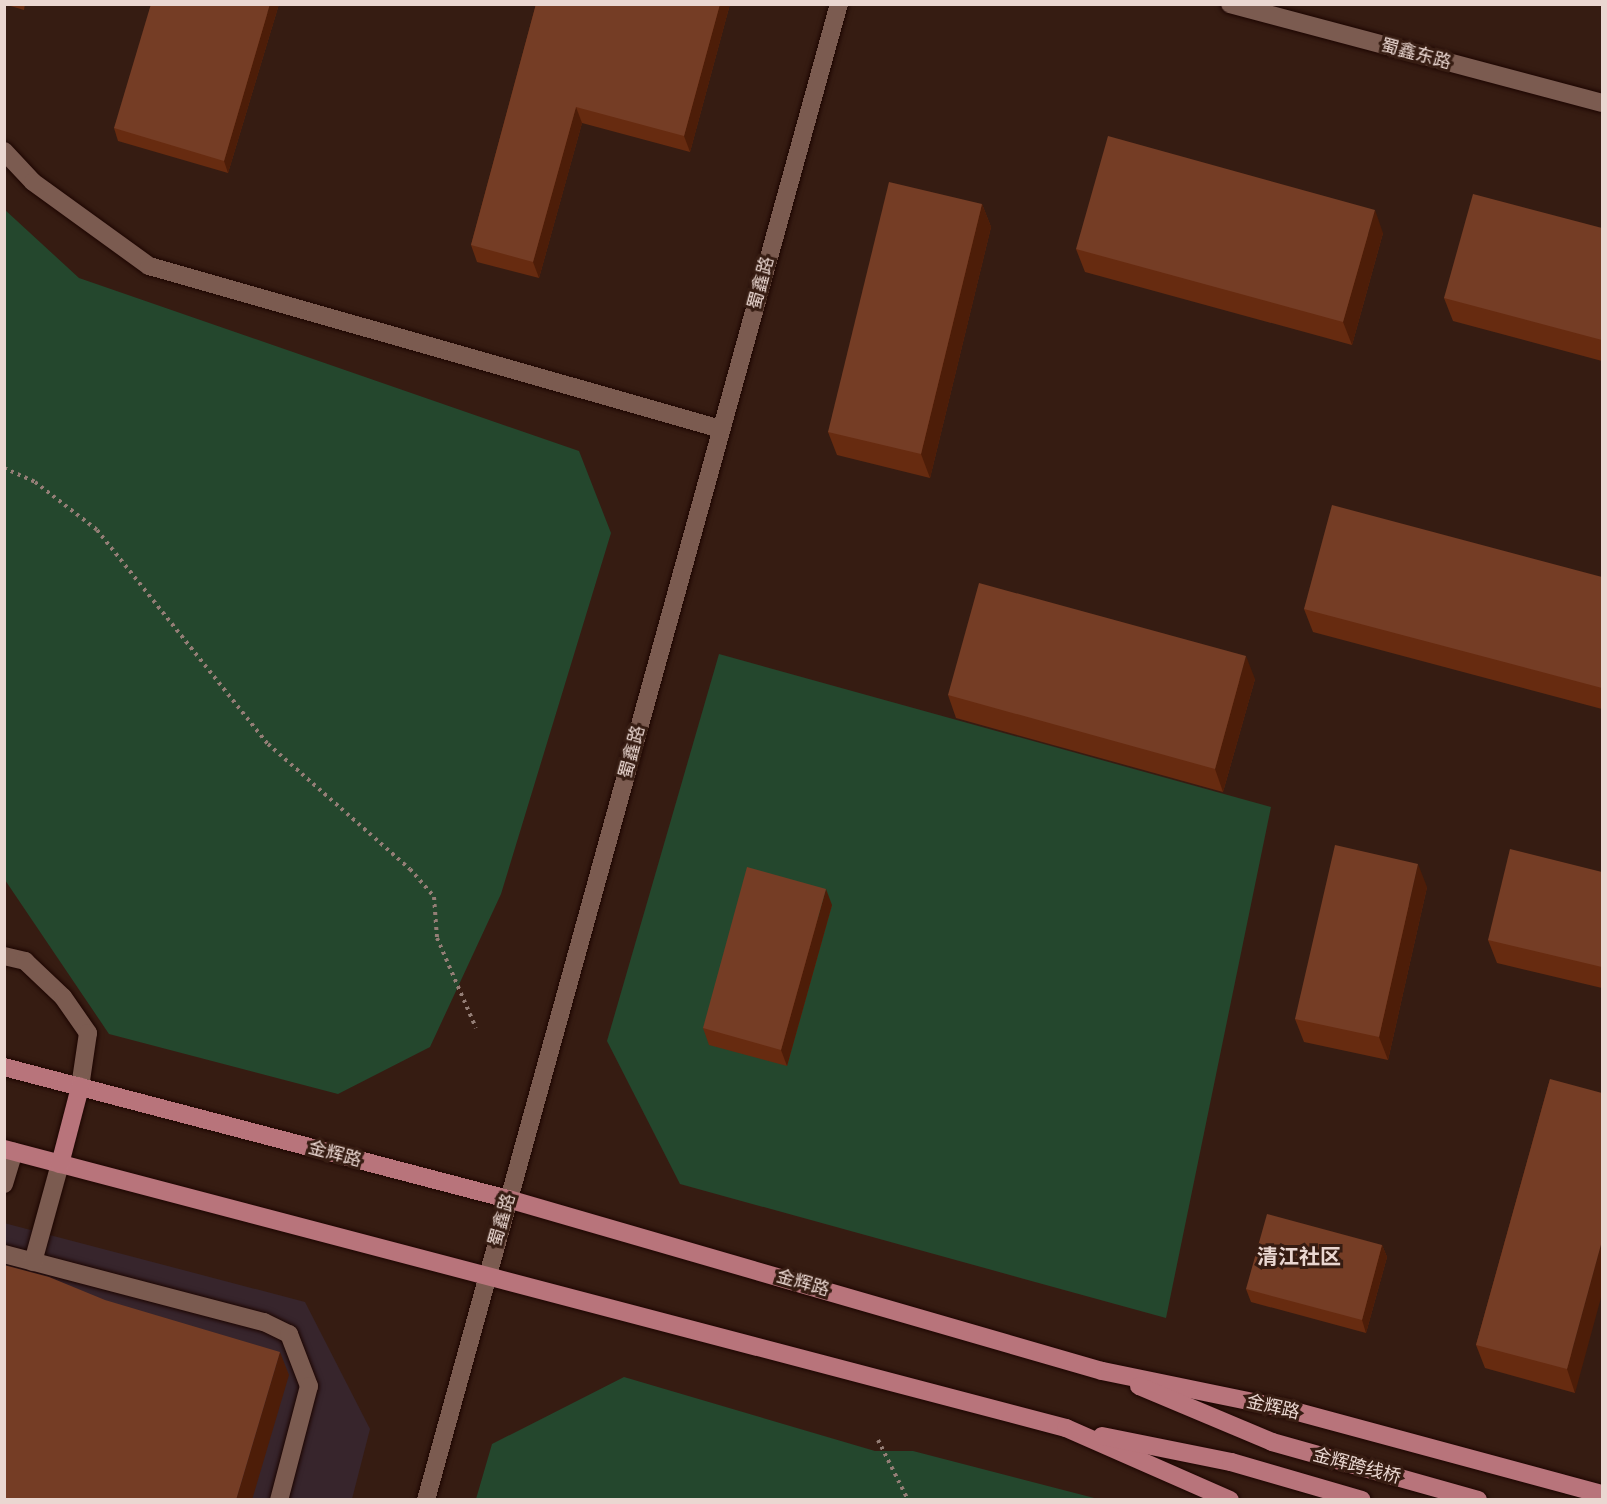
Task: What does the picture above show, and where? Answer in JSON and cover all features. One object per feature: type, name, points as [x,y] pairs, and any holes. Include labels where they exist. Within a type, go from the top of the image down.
[{"type":"main road","name":"金辉路","points":[[4,1067],[508,1199],[1102,1371],[1283,1408],[1602,1494]]},
{"type":"main road","points":[[60,1164],[80,1087]]},
{"type":"main road","points":[[9,1150],[486,1279],[1066,1428],[1230,1500]]},
{"type":"main road","name":"金辉跨线桥","points":[[1102,1371],[1272,1442],[1478,1500]]},
{"type":"main road","name":"金辉跨线桥","points":[[1066,1428],[1231,1462],[1362,1500]]},
{"type":"street","name":"蜀鑫路","points":[[426,1500],[839,4]]},
{"type":"street","name":"蜀鑫东路","points":[[1230,4],[1602,103]]},
{"type":"street","points":[[4,151],[33,182],[149,266],[721,429]]},
{"type":"street","points":[[4,956],[25,962],[63,997],[88,1033],[80,1087]]},
{"type":"street","points":[[4,1184],[9,1150]]},
{"type":"street","points":[[33,1262],[60,1164]]},
{"type":"street","points":[[4,1254],[264,1322],[289,1334],[309,1386],[279,1500]]},
{"type":"path","points":[[4,468],[35,482],[97,530],[268,744],[410,869],[434,897],[437,938],[476,1028]]},
{"type":"path","points":[[878,1440],[908,1500]]},
{"type":"shaded area","points":[[4,1223],[305,1302],[370,1429],[352,1499],[5,1499]]},
{"type":"green space","points":[[4,209],[79,278],[579,451],[611,533],[501,894],[430,1047],[338,1094],[109,1034],[5,880]]},
{"type":"green space","points":[[719,654],[1271,807],[1166,1318],[680,1184],[607,1041]]},
{"type":"green space","points":[[624,1377],[875,1451],[913,1451],[1098,1499],[476,1499],[492,1444]]},
{"type":"building","points":[[151,4],[270,4],[224,161],[114,128]]},
{"type":"building","points":[[536,4],[720,4],[684,136],[576,107],[533,262],[471,245]]},
{"type":"building","points":[[1108,136],[1375,210],[1343,322],[1076,249]]},
{"type":"building","points":[[889,182],[982,204],[921,454],[828,432]]},
{"type":"building","points":[[1473,194],[1602,228],[1602,340],[1444,298]]},
{"type":"building","points":[[1332,505],[1602,577],[1602,688],[1304,609]]},
{"type":"building","points":[[979,583],[1246,656],[1215,769],[948,695]]},
{"type":"building","points":[[1335,845],[1418,864],[1379,1037],[1295,1019]]},
{"type":"building","points":[[1510,849],[1602,872],[1602,967],[1488,940]]},
{"type":"building","points":[[747,867],[826,889],[781,1050],[703,1028]]},
{"type":"building","points":[[1550,1079],[1602,1093],[1602,1241],[1567,1369],[1476,1345]]},
{"type":"building","points":[[1267,1214],[1382,1245],[1362,1320],[1246,1289]]},
{"type":"building","points":[[4,1265],[49,1277],[105,1300],[280,1352],[236,1500],[4,1500]]},
{"type":"district","name":"清江社区","points":[[1299,1257]]}]
